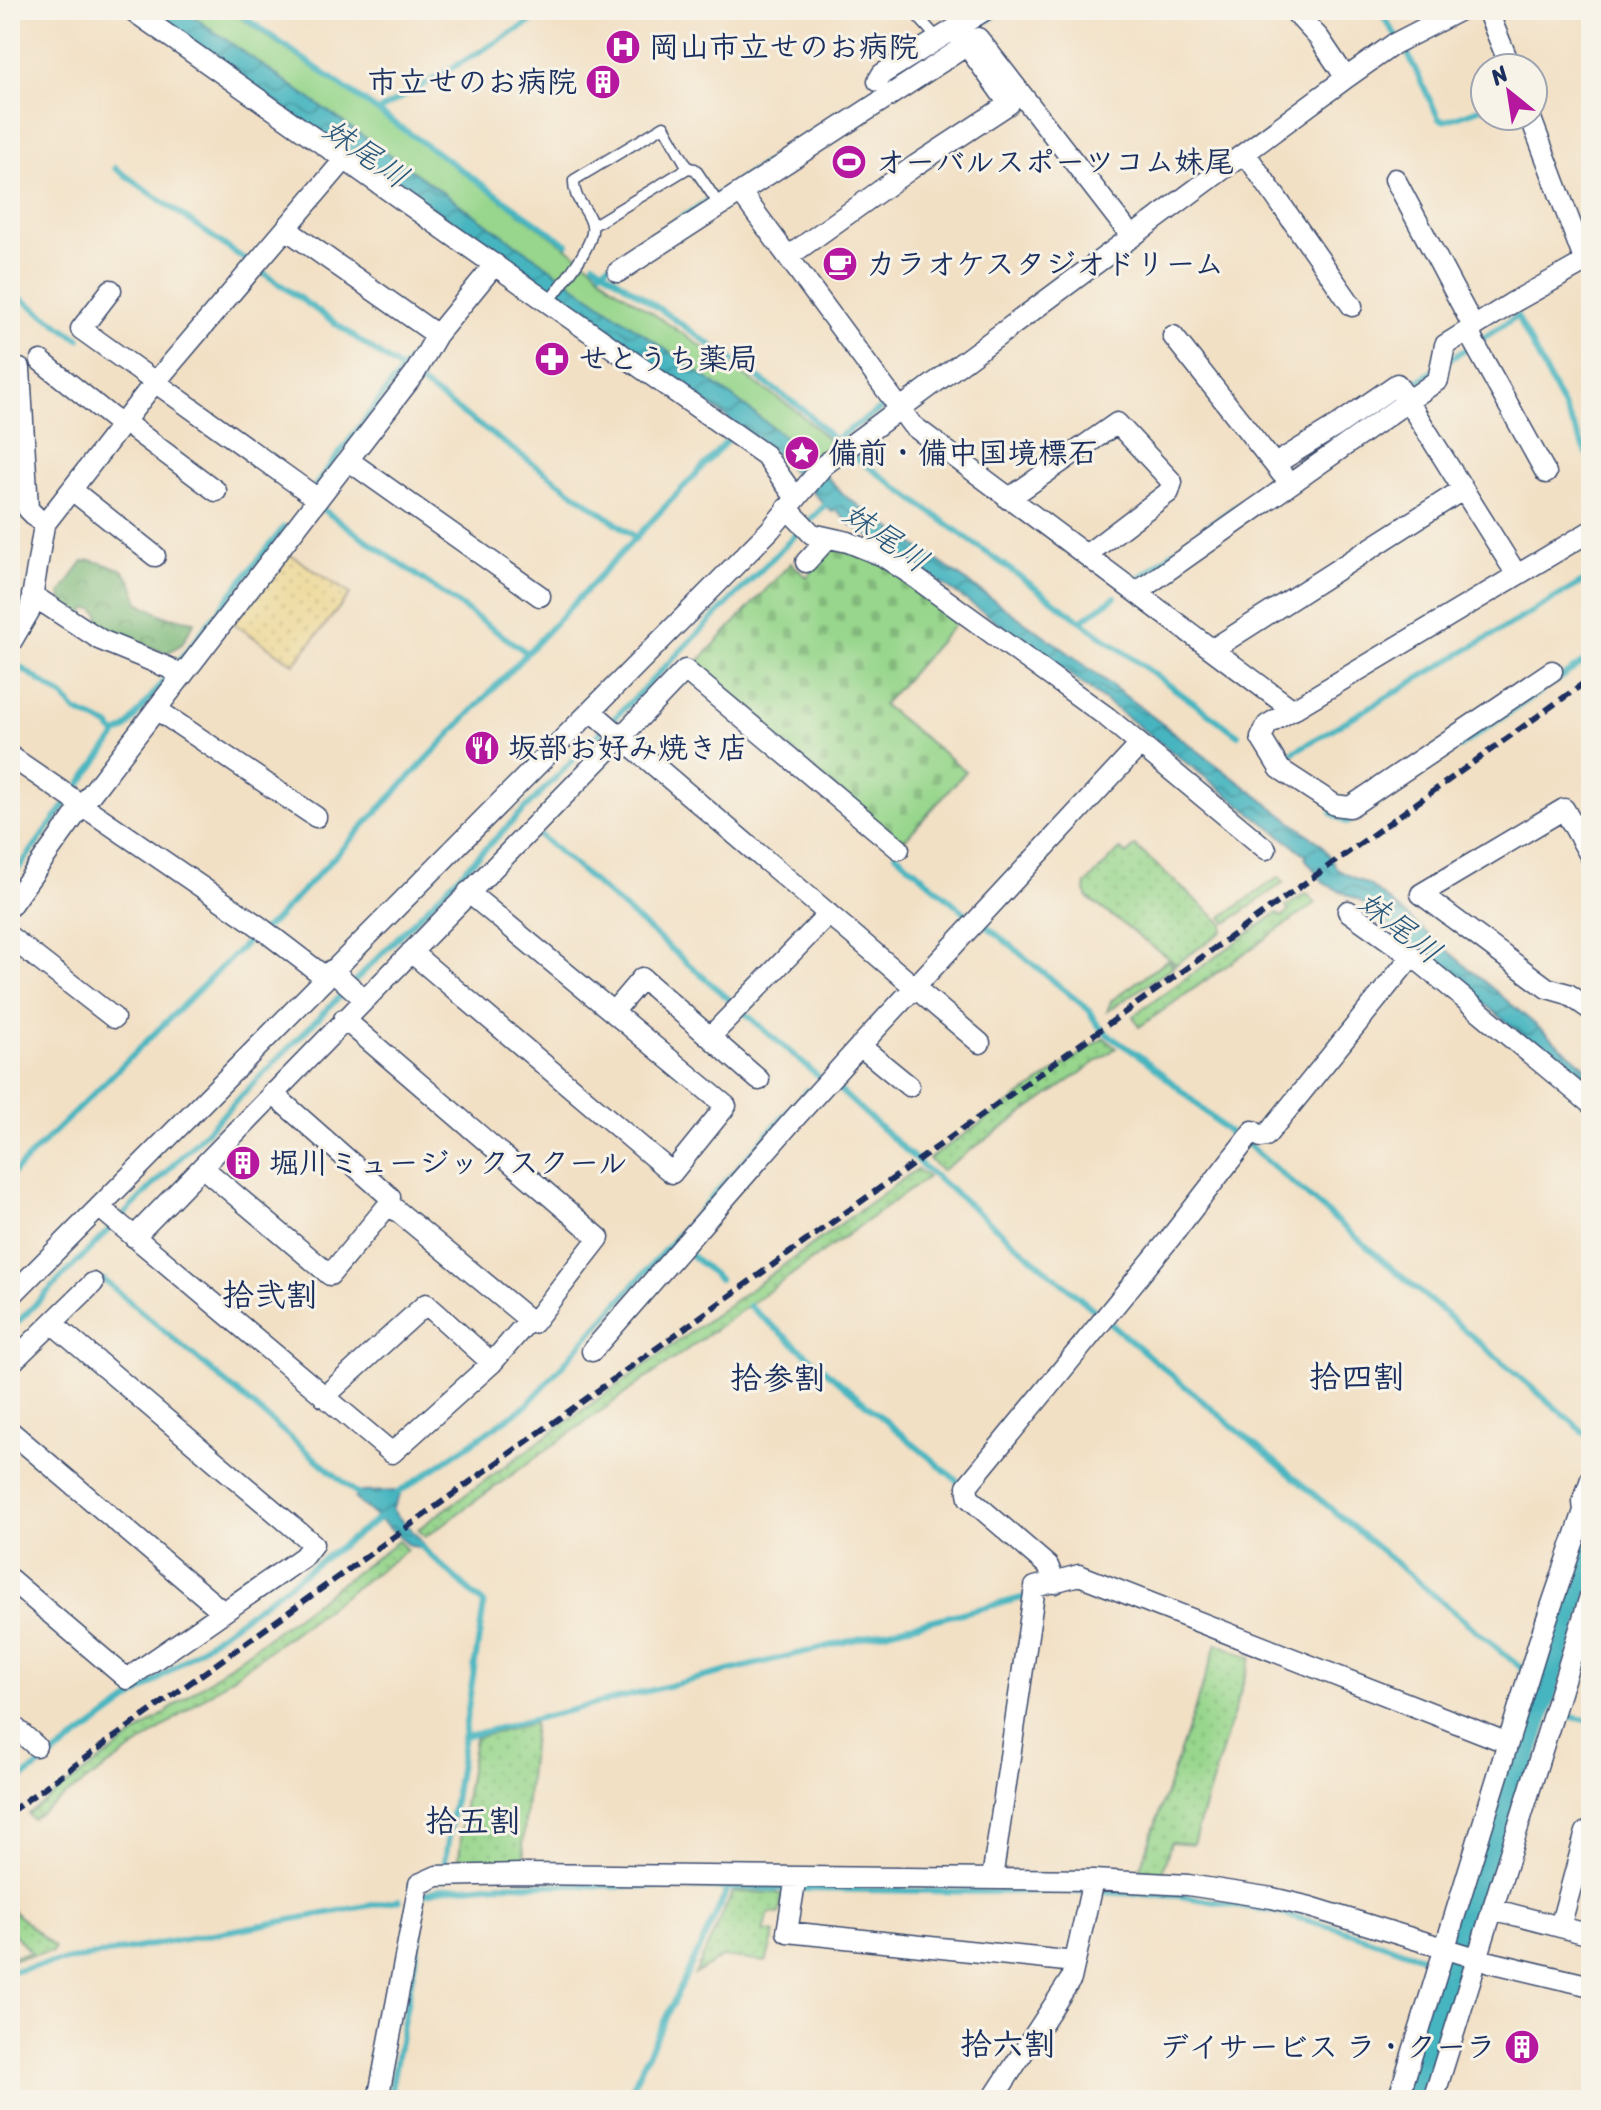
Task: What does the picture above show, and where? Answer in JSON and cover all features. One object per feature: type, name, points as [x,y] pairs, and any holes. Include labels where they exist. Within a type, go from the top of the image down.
[{"type":"street","points":[[132,10],[495,264],[552,298],[765,455],[820,536],[848,542],[883,556],[906,571],[1107,717],[1266,849]]},
{"type":"street","points":[[618,272],[716,199],[741,193],[900,75],[961,34],[985,10]]},
{"type":"street","points":[[1293,10],[1319,38],[1342,72]]},
{"type":"street","points":[[10,1297],[104,1211],[332,975],[594,714],[796,502],[819,471],[896,403],[1132,237],[1245,153],[1342,72],[1460,10]]},
{"type":"street","points":[[1487,10],[1504,52]]},
{"type":"street","points":[[878,81],[882,74],[900,75],[961,34]]},
{"type":"street","points":[[961,34],[1132,237]]},
{"type":"street","points":[[789,256],[916,165],[1009,104],[961,34]]},
{"type":"street","points":[[1403,395],[1438,380],[1445,345],[1472,337],[1512,303],[1588,269],[1536,132]]},
{"type":"street","points":[[1245,153],[1352,306]]},
{"type":"street","points":[[10,644],[30,610],[44,525],[155,382],[345,159]]},
{"type":"street","points":[[1395,179],[1472,337],[1546,473]]},
{"type":"street","points":[[741,193],[912,425],[1293,710]]},
{"type":"street","points":[[286,229],[437,335]]},
{"type":"street","points":[[10,906],[75,802],[156,709],[175,672],[313,495],[348,460],[412,377],[437,335],[495,264]]},
{"type":"street","points":[[111,290],[81,329],[313,495]]},
{"type":"street","points":[[1173,336],[1282,473]]},
{"type":"street","points":[[41,361],[216,491]]},
{"type":"street","points":[[20,369],[28,509],[44,525]]},
{"type":"street","points":[[1137,592],[1335,427],[1397,384],[1517,575]]},
{"type":"street","points":[[1008,499],[1117,423],[1172,482],[1169,492],[1086,555]]},
{"type":"street","points":[[348,460],[540,596]]},
{"type":"street","points":[[72,490],[155,556]]},
{"type":"street","points":[[1213,649],[1462,490]]},
{"type":"street","points":[[1552,671],[1350,807],[1335,805],[1280,769],[1261,738],[1267,725],[1589,532]]},
{"type":"street","points":[[806,562],[820,536]]},
{"type":"street","points":[[32,595],[101,640],[175,672]]},
{"type":"street","points":[[130,1233],[202,1167],[344,1019],[360,996],[411,952],[617,734],[685,670],[899,849]]},
{"type":"street","points":[[156,709],[316,817]]},
{"type":"street","points":[[594,714],[980,1043]]},
{"type":"street","points":[[592,1351],[860,1046],[1139,746]]},
{"type":"street","points":[[10,756],[360,996]]},
{"type":"street","points":[[1591,857],[1564,809],[1421,894],[1547,988],[1568,994],[1591,1010]]},
{"type":"street","points":[[411,952],[672,1173],[726,1106],[468,892]]},
{"type":"street","points":[[1348,911],[1461,995],[1591,1104]]},
{"type":"street","points":[[710,1037],[829,914]]},
{"type":"street","points":[[10,937],[114,1018]]},
{"type":"street","points":[[1067,1580],[969,1498],[967,1486],[1248,1138],[1266,1136],[1411,957]]},
{"type":"street","points":[[613,1012],[642,978],[759,1080]]},
{"type":"street","points":[[344,1019],[599,1238],[533,1323],[389,1204]]},
{"type":"street","points":[[860,1046],[909,1086]]},
{"type":"street","points":[[202,1167],[330,1275],[389,1204],[390,1197],[272,1093]]},
{"type":"street","points":[[104,1211],[392,1453],[492,1363],[529,1320]]},
{"type":"street","points":[[10,1364],[93,1283]]},
{"type":"street","points":[[324,1397],[426,1304],[492,1363]]},
{"type":"street","points":[[10,1579],[127,1679],[303,1557],[313,1544],[52,1323]]},
{"type":"street","points":[[10,1431],[222,1611]]},
{"type":"street","points":[[1398,2100],[1530,1670],[1587,1513],[1583,1502],[1591,1479]]},
{"type":"street","points":[[992,1879],[1035,1587],[1079,1575],[1506,1748]]},
{"type":"street","points":[[1433,2100],[1473,1955],[1492,1909],[1591,1593]]},
{"type":"street","points":[[1571,1663],[1591,1668]]},
{"type":"street","points":[[10,1723],[36,1746]]},
{"type":"street","points":[[1560,1927],[1586,1832],[1591,1833]]},
{"type":"street","points":[[378,2100],[419,1884],[442,1876],[522,1874],[795,1884],[992,1879],[1092,1888],[1188,1885],[1272,1898],[1444,1954],[1473,1955],[1591,1986]]},
{"type":"street","points":[[795,1884],[787,1932],[1075,1962]]},
{"type":"street","points":[[992,2100],[1071,1979],[1092,1888]]},
{"type":"street","points":[[1492,1909],[1591,1935]]},
{"type":"lane","points":[[912,10],[961,34]]},
{"type":"lane","points":[[552,298],[591,240],[592,226],[573,192],[574,180],[664,126],[688,168]]},
{"type":"lane","points":[[592,226],[688,168],[695,169],[716,199]]},
{"type":"green space","points":[[148,10],[229,10],[433,151],[591,265],[611,285],[798,412],[834,445],[823,451],[798,476],[775,450]]},
{"type":"green space","points":[[834,547],[885,563],[962,616],[883,705],[966,771],[901,844],[694,666],[791,563],[807,577]]},
{"type":"green space","points":[[91,560],[121,569],[131,581],[139,603],[164,616],[195,621],[182,644],[167,653],[98,629],[99,614],[94,609],[87,609],[80,618],[67,611],[60,594],[82,562]]},
{"type":"green space","points":[[1135,846],[1223,924],[1223,931],[1176,964],[1088,898],[1085,891],[1086,884],[1120,849],[1127,855]]},
{"type":"green space","points":[[1279,877],[1284,882],[1227,923],[1222,917]]},
{"type":"green space","points":[[1306,893],[1316,903],[1139,1027],[1133,1016],[1277,913],[1282,917],[1289,911],[1286,907]]},
{"type":"green space","points":[[1167,960],[1174,966],[1107,1012],[1111,1001]]},
{"type":"green space","points":[[1104,1038],[1116,1048],[941,1171],[929,1159]]},
{"type":"green space","points":[[917,1169],[928,1177],[425,1537],[418,1529]]},
{"type":"green space","points":[[398,1541],[407,1550],[150,1737],[32,1819],[28,1814]]},
{"type":"green space","points":[[1217,1643],[1251,1658],[1193,1844],[1171,1842],[1161,1877],[1138,1875]]},
{"type":"green space","points":[[534,1723],[523,1844],[525,1867],[458,1869],[475,1738]]},
{"type":"green space","points":[[733,1892],[783,1895],[779,1914],[769,1913],[763,1931],[775,1933],[766,1962],[722,1957],[695,1974]]},
{"type":"green space","points":[[10,1908],[54,1947],[52,1952],[10,1959],[10,1956],[31,1953],[10,1929],[13,1915]]},
{"type":"sand","points":[[285,551],[350,594],[294,664],[230,621]]},
{"type":"water","name":"妹尾川","points":[[144,10],[184,10],[726,392],[797,446],[845,496],[1058,645],[1321,844],[1338,870],[1371,886],[1588,1069],[1591,1068],[1591,1092],[1359,900],[1325,884],[1305,858],[1307,856],[1139,727],[968,601],[850,524],[836,510],[832,512],[772,450],[366,160],[362,162]]},
{"type":"water","points":[[395,1491],[400,1496],[392,1509],[420,1540],[423,1545],[419,1548],[408,1544],[354,1498],[361,1492]]},
{"type":"waterway","points":[[234,10],[567,244]]},
{"type":"waterway","points":[[380,110],[551,10]]},
{"type":"waterway","points":[[985,22],[1004,10]]},
{"type":"waterway","points":[[1379,10],[1407,52],[1439,119],[1445,121],[1469,113]]},
{"type":"waterway","points":[[601,270],[946,46]]},
{"type":"waterway","points":[[115,168],[403,371]]},
{"type":"waterway","points":[[594,263],[804,410],[835,441]]},
{"type":"waterway","points":[[10,291],[79,339]]},
{"type":"waterway","points":[[1446,362],[1517,316],[1591,461]]},
{"type":"waterway","points":[[315,486],[411,358]]},
{"type":"waterway","points":[[1406,389],[1433,371]]},
{"type":"waterway","points":[[416,380],[637,538]]},
{"type":"waterway","points":[[834,440],[891,402]]},
{"type":"waterway","points":[[1139,578],[1205,528],[1345,432]]},
{"type":"waterway","points":[[10,1176],[252,937],[273,922],[727,441]]},
{"type":"waterway","points":[[851,454],[1238,735]]},
{"type":"waterway","points":[[10,1330],[831,499]]},
{"type":"waterway","points":[[322,509],[526,652]]},
{"type":"waterway","points":[[10,880],[118,733],[125,730],[284,527]]},
{"type":"waterway","points":[[1285,757],[1591,577]]},
{"type":"waterway","points":[[1082,620],[1115,597]]},
{"type":"waterway","points":[[1332,813],[1347,823],[1591,657]]},
{"type":"waterway","points":[[10,660],[65,698],[75,711],[109,726],[116,736]]},
{"type":"waterway","points":[[537,833],[819,1077]]},
{"type":"waterway","points":[[896,854],[970,917]]},
{"type":"waterway","points":[[983,923],[1090,1011],[1106,1033],[1157,1070],[1241,1143]]},
{"type":"waterway","points":[[1259,1129],[1300,1079]]},
{"type":"waterway","points":[[835,1086],[925,1168],[1521,1668],[1545,1675]]},
{"type":"waterway","points":[[392,1497],[527,1405],[807,1090]]},
{"type":"waterway","points":[[1248,1145],[1591,1438]]},
{"type":"waterway","points":[[691,1255],[719,1279]]},
{"type":"waterway","points":[[104,1280],[361,1497]]},
{"type":"waterway","points":[[749,1306],[961,1484]]},
{"type":"waterway","points":[[10,1787],[385,1514]]},
{"type":"waterway","points":[[1412,2100],[1591,1526]]},
{"type":"waterway","points":[[416,1542],[484,1604],[443,1874]]},
{"type":"waterway","points":[[463,1737],[1030,1596]]},
{"type":"waterway","points":[[1534,1708],[1541,1710]]},
{"type":"waterway","points":[[1562,1715],[1591,1721]]},
{"type":"waterway","points":[[424,1894],[441,1889],[500,1884],[1079,1891],[1180,1896],[1276,1912],[1340,1929],[1421,1957],[1462,1963]]},
{"type":"waterway","points":[[626,2100],[729,1887]]},
{"type":"waterway","points":[[10,1971],[399,1900]]},
{"type":"waterway","points":[[389,2100],[420,1934]]},
{"type":"railway","points":[[10,1812],[1591,678]]},
{"type":"place","name":"岡山市立せのお病院","points":[[623,47]]},
{"type":"place","name":"市立せのお病院","points":[[603,82]]},
{"type":"place","name":"オーバルスポーツコム妹尾","points":[[849,162]]},
{"type":"place","name":"カラオケスタジオドリーム","points":[[840,264]]},
{"type":"place","name":"せとうち薬局","points":[[552,359]]},
{"type":"place","name":"備前・備中国境標石","points":[[802,453]]},
{"type":"place","name":"坂部お好み焼き店","points":[[482,748]]},
{"type":"place","name":"堀川ミュージックスクール","points":[[243,1163]]},
{"type":"place","name":"デイサービス ラ・クーラ","points":[[1522,2047]]},
{"type":"district","name":"拾弐割","points":[[270,1295]]},
{"type":"district","name":"拾四割","points":[[1357,1377]]},
{"type":"district","name":"拾参割","points":[[778,1378]]},
{"type":"district","name":"拾五割","points":[[473,1821]]},
{"type":"district","name":"拾六割","points":[[1008,2044]]}]
